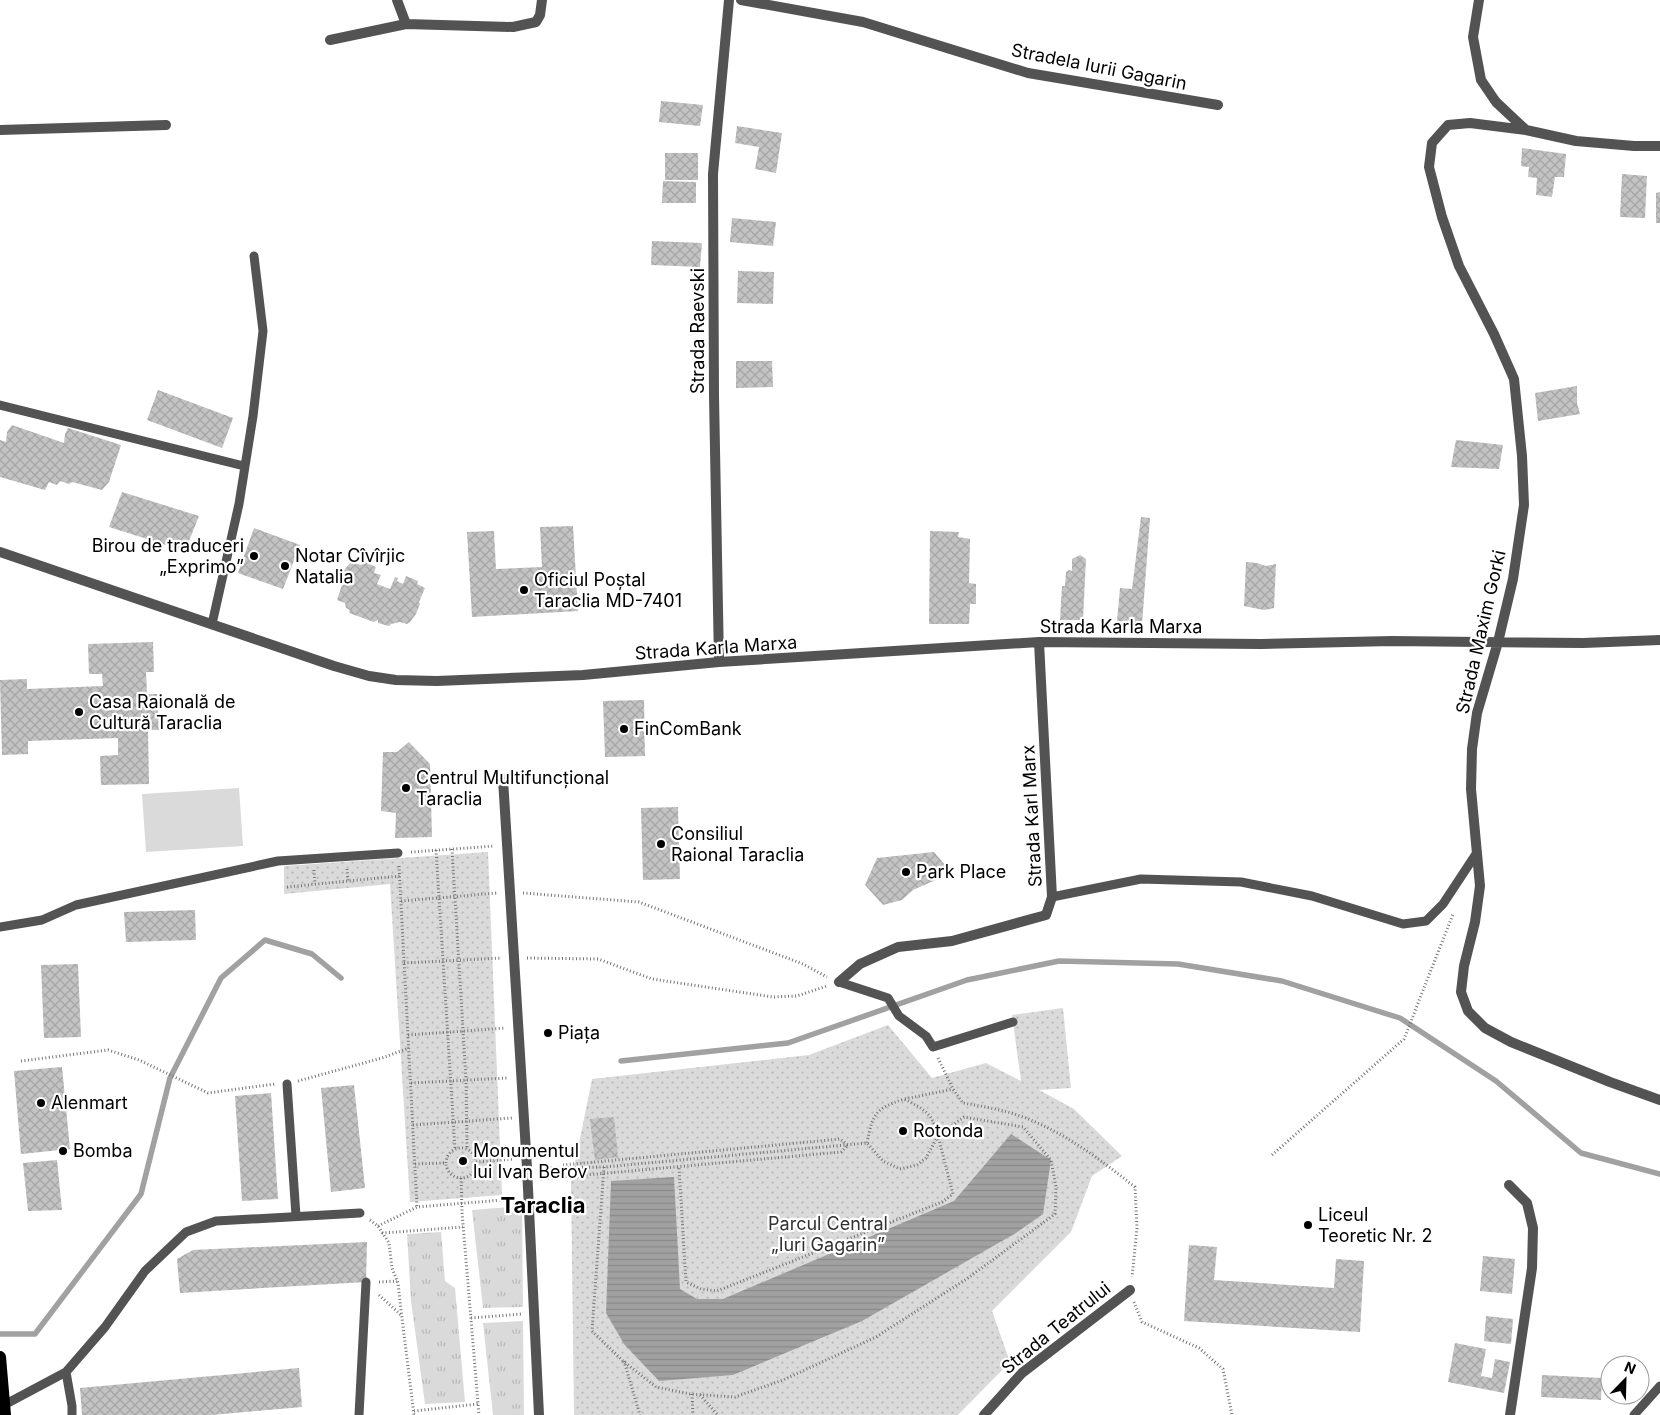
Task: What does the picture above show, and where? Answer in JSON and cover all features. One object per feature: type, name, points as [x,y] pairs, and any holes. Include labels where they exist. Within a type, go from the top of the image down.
[{"type":"main road","points":[[0,1357],[4,1410]]},
{"type":"street","points":[[397,0],[406,24]]},
{"type":"street","points":[[330,40],[406,24],[513,27],[525,25],[536,22],[540,15],[542,0]]},
{"type":"street","name":"Strada Raevski","points":[[719,662],[714,396],[713,174],[729,0]]},
{"type":"street","name":"Stradela Iurii Gagarin","points":[[741,0],[863,22],[1028,73],[1218,105]]},
{"type":"street","points":[[1479,0],[1473,37],[1481,80],[1496,102],[1526,130],[1576,141],[1634,146],[1660,146]]},
{"type":"street","name":"Strada Maxim Gorki","points":[[1526,130],[1470,123],[1448,125],[1432,143],[1429,167],[1442,217],[1459,266],[1494,334],[1514,379],[1522,456],[1524,505],[1513,579],[1498,642],[1476,713],[1472,750],[1471,789],[1480,886],[1475,922],[1464,966],[1461,992],[1468,1011],[1485,1028],[1512,1042],[1660,1100]]},
{"type":"street","points":[[0,130],[166,125]]},
{"type":"street","name":"Strada Karla Marxa","points":[[0,552],[334,666],[369,676],[396,680],[437,681],[583,675],[719,662],[1039,642],[1261,644],[1392,641],[1584,643],[1660,640]]},
{"type":"street","name":"Strada Karl Marx","points":[[839,982],[860,964],[898,947],[952,941],[1046,915],[1052,897],[1039,642]]},
{"type":"street","points":[[503,779],[530,1198],[539,1415]]},
{"type":"street","points":[[1509,1185],[1526,1202],[1533,1228],[1532,1268],[1510,1415]]},
{"type":"street","name":"Strada Teatrului","points":[[984,1415],[1022,1373],[1130,1290]]},
{"type":"lane","points":[[212,624],[239,504],[253,416],[263,331],[254,256]]},
{"type":"lane","points":[[0,405],[244,466]]},
{"type":"lane","points":[[0,927],[42,920],[76,905],[278,861],[398,852]]},
{"type":"lane","points":[[1052,897],[1142,879],[1241,882],[1312,896],[1403,924],[1426,921],[1442,904],[1476,854]]},
{"type":"lane","points":[[839,982],[888,998],[899,1016],[926,1036],[933,1046],[1013,1022]]},
{"type":"lane","points":[[287,1084],[296,1216]]},
{"type":"lane","points":[[4,1410],[66,1372],[105,1327],[145,1271],[186,1232],[216,1221],[360,1213]]},
{"type":"lane","points":[[359,1415],[366,1282]]},
{"type":"lane","points":[[66,1372],[72,1415]]},
{"type":"lane","points":[[1634,1415],[1660,1386]]},
{"type":"path","points":[[417,1207],[398,852],[508,845]]},
{"type":"path","points":[[452,849],[466,1080],[466,1148]]},
{"type":"path","points":[[436,850],[446,1032],[455,1148]]},
{"type":"path","points":[[287,887],[400,876]]},
{"type":"path","points":[[401,901],[510,892],[639,902],[803,964],[839,982]]},
{"type":"path","points":[[1272,1155],[1404,1039],[1454,910]]},
{"type":"path","points":[[404,964],[514,958],[598,960],[652,979],[772,997],[796,996],[839,982]]},
{"type":"path","points":[[408,1035],[518,1027]]},
{"type":"path","points":[[933,1046],[953,1089],[962,1103],[992,1108],[1032,1120],[1092,1153],[1135,1188],[1137,1228],[1130,1290],[1142,1322],[1199,1348],[1223,1369],[1232,1415]]},
{"type":"path","points":[[21,1062],[108,1050],[139,1060],[208,1093],[262,1085],[287,1084],[382,1058],[409,1048]]},
{"type":"path","points":[[411,1083],[521,1077]]},
{"type":"path","points":[[867,1143],[872,1120],[885,1106],[904,1099],[953,1089]]},
{"type":"path","points":[[679,1167],[686,1282],[701,1289],[717,1291],[942,1202],[953,1194],[934,1121],[923,1108],[904,1099]]},
{"type":"path","points":[[413,1125],[524,1117]]},
{"type":"path","points":[[604,1167],[592,1332],[623,1361],[656,1387],[692,1394],[735,1397],[783,1380],[876,1337],[968,1278],[1055,1214],[1056,1187],[1051,1160],[1023,1126],[964,1117],[938,1136],[926,1158],[917,1165],[900,1169],[883,1161],[867,1143]]},
{"type":"path","points":[[563,1165],[840,1139],[848,1145]]},
{"type":"path","points":[[476,1162],[604,1167],[867,1143]]},
{"type":"path","points":[[528,1180],[603,1175],[841,1152],[848,1145]]},
{"type":"path","points":[[455,1148],[466,1148],[475,1156],[476,1162],[472,1172],[468,1176],[461,1178],[450,1174],[445,1163],[446,1157],[455,1148]]},
{"type":"path","points":[[415,1164],[445,1163]]},
{"type":"path","points":[[461,1178],[461,1203],[479,1415]]},
{"type":"path","points":[[378,1226],[417,1207],[530,1198]]},
{"type":"path","points":[[360,1213],[378,1226],[390,1243],[392,1268],[398,1283],[414,1413],[478,1404]]},
{"type":"path","points":[[382,1233],[463,1227]]},
{"type":"path","points":[[366,1282],[402,1316]]},
{"type":"path","points":[[471,1318],[535,1313]]},
{"type":"path","points":[[623,1361],[640,1415]]},
{"type":"path","points":[[692,1394],[693,1415]]},
{"type":"path","points":[[699,1394],[718,1415]]},
{"type":"green space","points":[[239,788],[243,846],[146,852],[142,794]]},
{"type":"green space","points":[[488,852],[502,1195],[410,1202],[390,884],[284,894],[284,866]]},
{"type":"green space","name":"Parcul Central „Iuri Gagarin”","points":[[1063,1008],[1071,1088],[1039,1090],[1074,1109],[1122,1156],[1092,1176],[1071,1232],[992,1311],[1010,1362],[958,1415],[574,1415],[571,1183],[592,1079],[809,1055],[888,1025],[932,1078],[986,1063],[1021,1081],[1012,1015]]},
{"type":"green space","points":[[522,1206],[523,1307],[483,1308],[472,1210]]},
{"type":"green space","points":[[441,1232],[445,1281],[455,1288],[465,1402],[425,1404],[411,1301],[407,1234]]},
{"type":"green space","points":[[523,1321],[524,1415],[493,1415],[483,1323]]},
{"type":"shaded area","points":[[1011,1134],[1051,1160],[1043,1214],[1016,1233],[862,1321],[733,1375],[659,1381],[624,1344],[606,1313],[611,1181],[674,1177],[680,1289],[697,1299],[723,1299],[954,1201]]},
{"type":"building","points":[[661,101],[703,105],[700,126],[659,122]]},
{"type":"building","points":[[737,126],[782,133],[776,173],[755,169],[759,147],[735,143]]},
{"type":"building","points":[[1522,148],[1566,154],[1564,177],[1555,177],[1552,197],[1536,195],[1537,178],[1528,177],[1529,167],[1521,166]]},
{"type":"building","points":[[665,153],[698,153],[698,180],[665,180]]},
{"type":"building","points":[[1622,174],[1647,176],[1645,218],[1620,217]]},
{"type":"building","points":[[663,181],[696,182],[696,203],[662,203]]},
{"type":"building","points":[[1660,192],[1660,223],[1656,223],[1656,193]]},
{"type":"building","points":[[732,218],[776,222],[773,246],[730,242]]},
{"type":"building","points":[[652,241],[702,243],[700,267],[651,265]]},
{"type":"building","points":[[738,271],[774,272],[773,304],[737,303]]},
{"type":"building","points":[[736,361],[772,361],[773,387],[736,388]]},
{"type":"building","points":[[1577,386],[1577,403],[1580,414],[1538,421],[1535,393]]},
{"type":"building","points":[[158,390],[233,418],[222,448],[147,420]]},
{"type":"building","points":[[12,425],[64,443],[68,428],[121,445],[109,482],[102,490],[72,482],[69,484],[60,481],[57,485],[49,482],[45,490],[0,477],[0,440],[6,442],[7,432]]},
{"type":"building","points":[[1456,440],[1503,445],[1499,469],[1451,467]]},
{"type":"building","points":[[122,492],[199,516],[185,551],[109,527]]},
{"type":"building","points":[[1141,517],[1150,518],[1142,624],[1117,621],[1120,588],[1132,589]]},
{"type":"building","name":"Oficiul Poștal Taraclia MD-7401","points":[[573,526],[578,611],[472,617],[467,532],[494,531],[496,569],[542,567],[540,527]]},
{"type":"building","points":[[254,528],[300,545],[283,589],[238,573]]},
{"type":"building","points":[[930,531],[959,532],[958,537],[970,539],[969,583],[976,584],[976,604],[970,604],[969,624],[929,624]]},
{"type":"building","points":[[1080,555],[1086,559],[1083,620],[1060,620],[1062,586],[1065,586],[1066,572],[1072,571],[1072,559]]},
{"type":"building","points":[[352,561],[361,565],[363,561],[376,567],[374,573],[381,575],[377,584],[390,589],[395,577],[398,578],[397,581],[403,584],[406,576],[418,581],[417,584],[425,588],[416,614],[410,622],[407,624],[400,622],[389,626],[378,623],[378,620],[374,622],[349,613],[350,610],[346,608],[345,603],[337,600],[343,582],[339,581],[344,570]]},
{"type":"building","points":[[1246,562],[1266,566],[1276,564],[1274,608],[1264,610],[1244,606]]},
{"type":"building","name":"Casa Raională de Cultură Taraclia","points":[[153,642],[154,672],[146,672],[147,694],[157,694],[159,730],[148,730],[149,784],[101,785],[100,756],[118,755],[118,738],[28,741],[28,754],[2,755],[0,680],[27,679],[27,689],[103,686],[102,674],[89,674],[88,644]]},
{"type":"building","name":"FinComBank","points":[[644,700],[645,756],[605,757],[603,701]]},
{"type":"building","name":"Centrul Multifuncțional Taraclia","points":[[409,742],[430,764],[432,837],[395,838],[396,813],[381,811],[383,752],[397,752]]},
{"type":"building","name":"Consiliul Raional Taraclia","points":[[678,807],[680,879],[643,880],[641,808]]},
{"type":"building","name":"Park Place","points":[[934,852],[945,865],[938,879],[913,890],[902,900],[883,905],[865,885],[877,858]]},
{"type":"building","points":[[195,910],[196,940],[126,942],[124,912]]},
{"type":"building","points":[[78,964],[81,1037],[44,1038],[41,965]]},
{"type":"building","name":"Alenmart","points":[[62,1067],[70,1149],[21,1154],[14,1071]]},
{"type":"building","points":[[354,1085],[365,1188],[331,1192],[321,1088]]},
{"type":"building","points":[[271,1093],[278,1199],[242,1201],[235,1096]]},
{"type":"building","points":[[614,1117],[618,1157],[595,1160],[590,1119]]},
{"type":"building","points":[[57,1160],[62,1210],[28,1211],[23,1163]]},
{"type":"building","points":[[367,1242],[366,1282],[180,1293],[177,1259],[193,1250]]},
{"type":"building","points":[[1189,1245],[1217,1247],[1214,1280],[1334,1288],[1336,1259],[1364,1261],[1360,1332],[1184,1321]]},
{"type":"building","points":[[1483,1256],[1515,1259],[1512,1294],[1480,1291]]},
{"type":"building","points":[[1486,1316],[1513,1319],[1511,1344],[1484,1341]]},
{"type":"building","points":[[1455,1343],[1486,1349],[1481,1376],[1492,1378],[1495,1359],[1510,1362],[1504,1393],[1448,1382]]},
{"type":"building","points":[[299,1368],[302,1407],[212,1415],[82,1415],[80,1388]]},
{"type":"building","points":[[1542,1375],[1600,1378],[1600,1400],[1541,1397]]},
{"type":"waterway","points":[[0,1334],[35,1334],[141,1194],[170,1078],[221,978],[265,940],[312,954],[341,978]]},
{"type":"waterway","points":[[621,1061],[788,1043],[967,980],[1059,961],[1178,964],[1282,981],[1400,1018],[1496,1081],[1581,1153],[1660,1174]]},
{"type":"place","name":"Birou de traduceri „Exprimo”","points":[[254,556]]},
{"type":"place","name":"Notar Cîvîrjic Natalia","points":[[285,566]]},
{"type":"place","name":"Oficiul Poștal Taraclia MD-7401","points":[[524,590]]},
{"type":"place","name":"Casa Raională de Cultură Taraclia","points":[[79,712]]},
{"type":"place","name":"FinComBank","points":[[624,729]]},
{"type":"place","name":"Centrul Multifuncțional Taraclia","points":[[406,788]]},
{"type":"place","name":"Consiliul Raional Taraclia","points":[[661,844]]},
{"type":"place","name":"Park Place","points":[[906,872]]},
{"type":"place","name":"Piața","points":[[548,1033]]},
{"type":"place","name":"Alenmart","points":[[41,1103]]},
{"type":"place","name":"Rotonda","points":[[903,1131]]},
{"type":"place","name":"Bomba","points":[[63,1151]]},
{"type":"place","name":"Monumentul lui Ivan Berov","points":[[463,1161]]},
{"type":"place","name":"Liceul Teoretic Nr. 2","points":[[1308,1225]]},
{"type":"district","name":"Taraclia","points":[[543,1205]]}]
